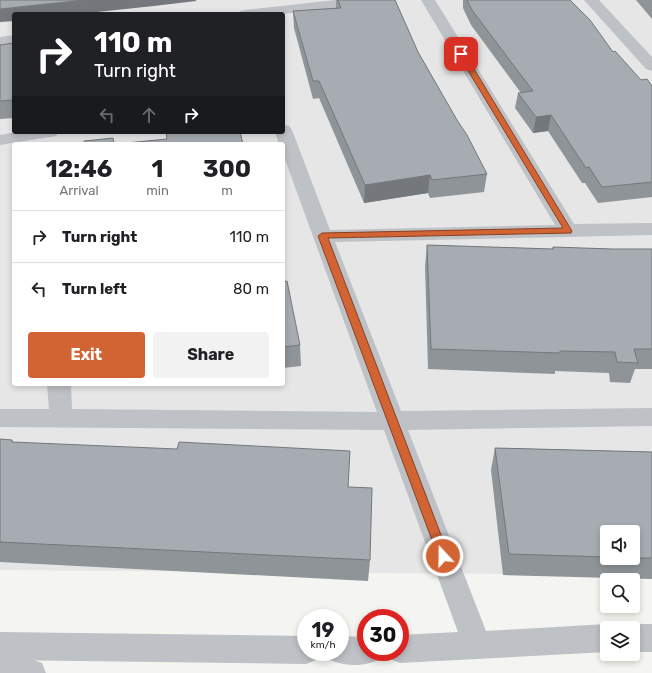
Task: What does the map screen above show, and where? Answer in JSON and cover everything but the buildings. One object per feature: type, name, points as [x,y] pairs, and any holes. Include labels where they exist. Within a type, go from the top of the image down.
[{"type":"street","points":[[240,12],[375,0]]},
{"type":"street","points":[[428,0],[568,231]]},
{"type":"street","points":[[591,0],[652,66]]},
{"type":"street","points":[[0,42],[12,40]]},
{"type":"street","points":[[284,134],[477,645]]},
{"type":"street","points":[[0,140],[45,136]]},
{"type":"street","points":[[322,236],[652,229]]},
{"type":"street","points":[[59,386],[61,419]]},
{"type":"street","points":[[0,418],[392,421],[652,417]]},
{"type":"street","points":[[409,649],[600,638]]},
{"type":"street","points":[[640,638],[652,638]]},
{"type":"street","points":[[0,646],[297,650]]},
{"type":"street","points":[[0,666],[31,673]]},
{"type":"shaded area","points":[[0,0],[652,0],[652,575],[640,575],[640,573],[600,573],[600,575],[0,570]]},
{"type":"route","points":[[443,556],[322,236],[568,231],[461,54]]}]
